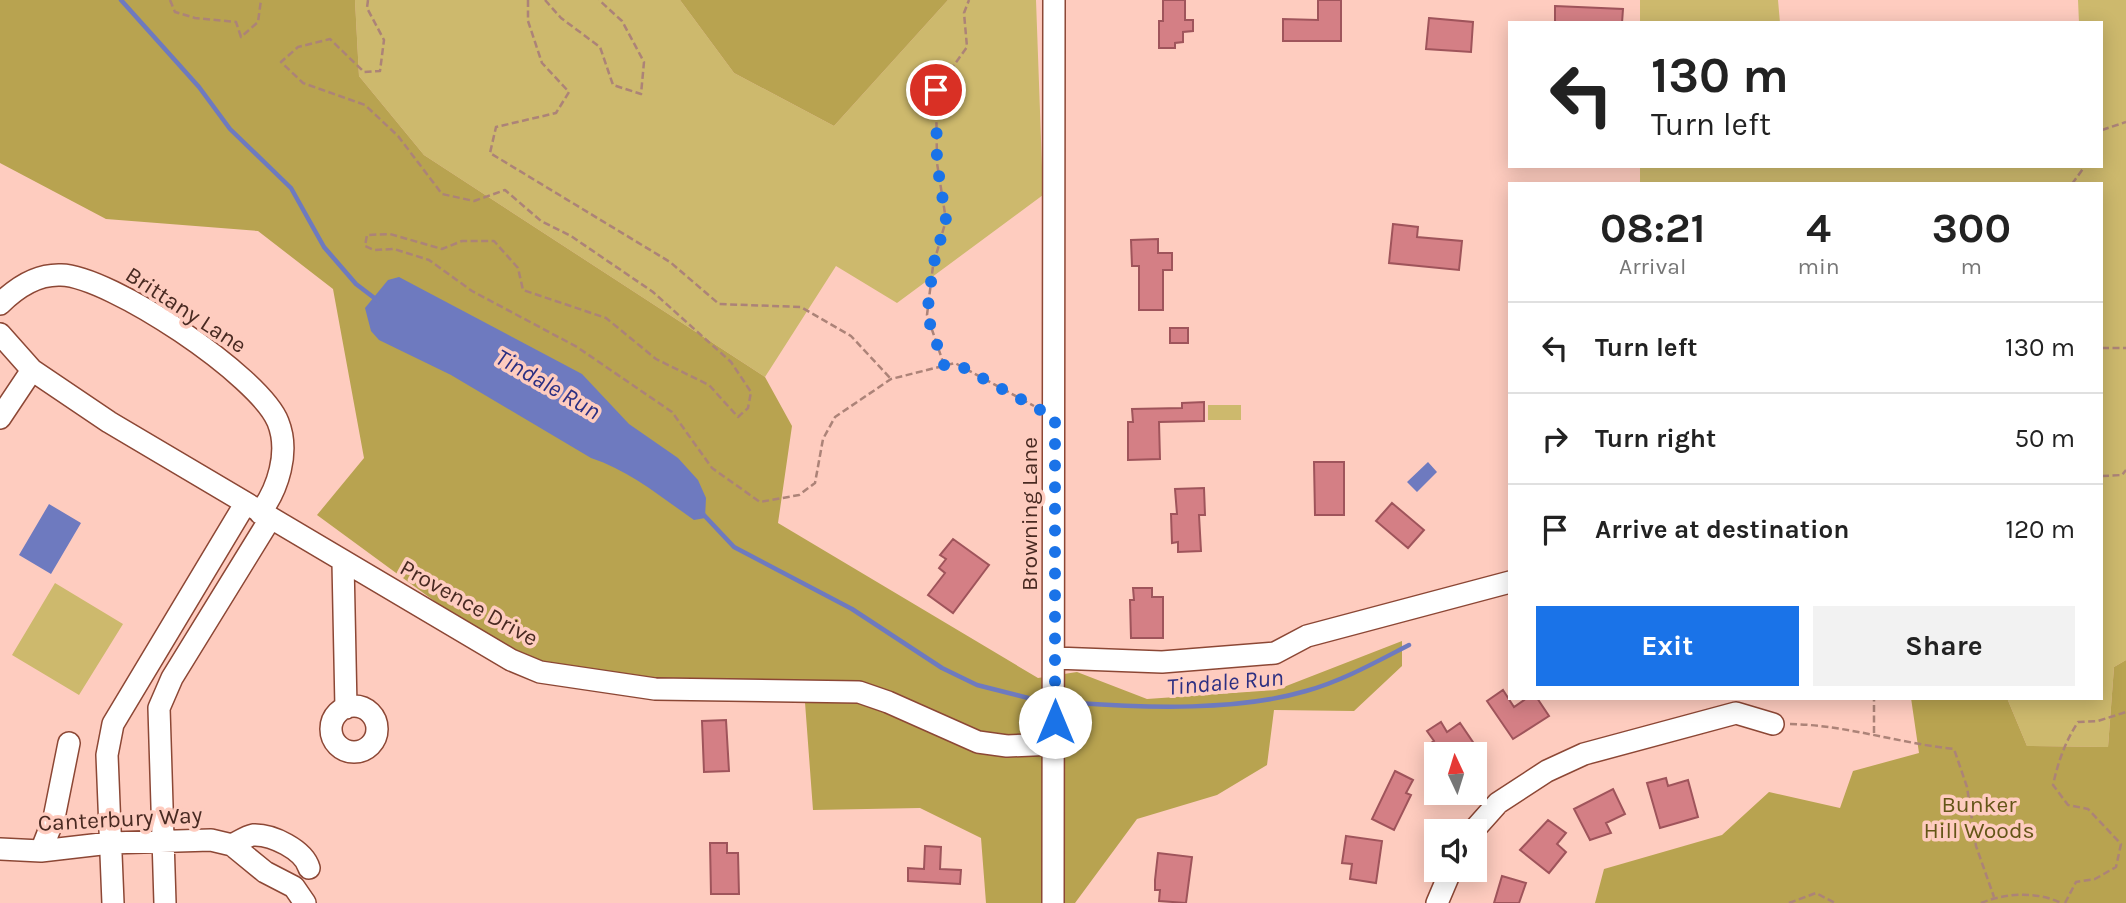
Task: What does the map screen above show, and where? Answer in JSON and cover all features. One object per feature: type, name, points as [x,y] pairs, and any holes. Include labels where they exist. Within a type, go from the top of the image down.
[{"type":"street","name":"Browning Lane","points":[[1053,903],[1054,0]]},
{"type":"street","name":"Brittany Lane","points":[[0,304],[40,276],[62,275],[95,282],[185,335],[230,368],[261,397],[278,422],[282,448],[280,476],[269,501],[258,512]]},
{"type":"street","name":"Provence Drive","points":[[0,334],[32,370],[109,422],[510,660],[540,672],[655,689],[859,692],[978,742],[1007,746],[1055,744]]},
{"type":"street","points":[[0,418],[32,370]]},
{"type":"street","points":[[164,903],[159,708],[258,512]]},
{"type":"street","points":[[113,903],[107,755],[113,724],[258,512]]},
{"type":"street","points":[[343,562],[346,708]]},
{"type":"street","points":[[1055,658],[1162,662],[1275,653],[1307,636],[1508,583]]},
{"type":"street","points":[[1485,819],[1507,797],[1547,771],[1584,754],[1736,713],[1773,724]]},
{"type":"street","points":[[41,851],[54,818],[69,743]]},
{"type":"street","points":[[232,845],[253,835],[291,846],[306,859],[309,868]]},
{"type":"street","name":"Canterbury Way","points":[[0,849],[41,851],[110,843],[211,840],[232,845],[265,872],[294,887],[305,903]]},
{"type":"street","points":[[1437,903],[1446,882]]},
{"type":"path","points":[[170,0],[175,12],[195,18],[236,22],[241,37],[258,22],[261,0]]},
{"type":"path","points":[[368,0],[367,8],[384,40],[380,71],[364,72],[330,39],[298,47],[281,62],[303,83],[365,105],[398,136],[442,194],[474,201],[505,190],[541,221],[571,236],[653,292],[731,362],[751,392],[748,408],[738,417],[709,385],[656,359],[606,318],[523,290],[519,268],[494,241],[462,241],[442,249],[390,234],[367,235],[365,246],[374,250],[394,249],[429,260],[472,292],[577,347],[672,412],[712,468],[760,502],[799,495],[815,483],[823,439],[835,417],[891,379],[955,363],[1055,418]]},
{"type":"path","points":[[527,0],[528,20],[542,63],[569,92],[556,113],[496,127],[490,153],[670,262],[719,304],[801,307],[851,336],[891,379]]},
{"type":"path","points":[[545,0],[561,18],[600,47],[613,85],[641,94],[644,62],[622,20],[599,0]]},
{"type":"path","points":[[944,365],[927,315],[933,266],[946,220],[937,163],[936,90],[967,47],[964,13],[969,0]]},
{"type":"path","points":[[2103,130],[2126,122]]},
{"type":"path","points":[[2103,348],[2126,348]]},
{"type":"path","points":[[2103,476],[2122,475],[2126,470]]},
{"type":"path","points":[[1874,700],[1874,734]]},
{"type":"path","points":[[1980,903],[1994,897],[2022,894],[2063,903],[2076,883],[2095,879],[2116,867],[2121,844],[2088,809],[2068,805],[2053,785],[2057,764],[2067,738],[2078,722],[2098,721],[2126,712]]},
{"type":"path","points":[[1773,724],[1846,727],[1913,744],[1954,748],[1966,787],[1976,846],[1994,897]]},
{"type":"path","points":[[1789,903],[1816,893],[1835,903]]},
{"type":"shaded area","points":[[355,0],[680,0],[734,73],[834,126],[948,0],[1036,0],[1043,195],[897,303],[836,266],[765,377],[424,155],[359,76]]},
{"type":"shaded area","points":[[1640,0],[1778,0],[1780,21],[1640,21]]},
{"type":"shaded area","points":[[2078,0],[2126,0],[2126,660],[2114,667],[2108,747],[2027,746],[2008,700],[2103,700],[2103,182],[1640,182],[1640,168],[2103,168],[2103,21],[2079,21]]},
{"type":"shaded area","points":[[1208,405],[1241,405],[1241,420],[1208,420]]},
{"type":"shaded area","points":[[55,583],[123,624],[79,695],[12,655]]},
{"type":"green space","points":[[0,0],[355,0],[359,76],[424,155],[765,377],[792,426],[778,523],[1038,678],[1077,672],[1147,699],[1276,690],[1402,641],[1402,666],[1354,711],[1274,710],[1267,765],[1217,795],[1137,819],[1075,903],[986,903],[981,838],[920,808],[813,810],[804,689],[531,672],[317,515],[364,458],[333,289],[258,231],[106,219],[0,163]]},
{"type":"green space","points":[[680,0],[948,0],[834,126],[734,73]]},
{"type":"green space","name":"Bunker Hill Woods","points":[[2126,660],[2126,903],[1595,903],[1604,869],[1722,835],[1769,792],[1840,808],[1853,771],[1919,753],[1911,700],[2008,700],[2027,746],[2108,747],[2114,667]]},
{"type":"water","points":[[399,277],[582,374],[629,424],[678,458],[698,480],[706,498],[705,518],[694,520],[632,477],[591,458],[451,375],[379,340],[371,331],[365,308],[388,280]]},
{"type":"water","points":[[1428,462],[1437,472],[1417,492],[1407,482]]},
{"type":"water","points":[[49,504],[81,523],[51,574],[19,555]]},
{"type":"building","points":[[1163,0],[1185,0],[1185,20],[1193,20],[1193,31],[1183,32],[1183,42],[1175,43],[1175,48],[1159,48],[1159,21],[1163,21]]},
{"type":"building","points":[[1318,0],[1341,0],[1341,41],[1283,41],[1283,19],[1318,20]]},
{"type":"building","points":[[1555,6],[1623,9],[1622,21],[1555,21]]},
{"type":"building","points":[[1429,18],[1473,22],[1471,52],[1426,49]]},
{"type":"building","points":[[1393,224],[1418,227],[1417,237],[1462,241],[1459,270],[1389,263]]},
{"type":"building","points":[[1158,239],[1158,253],[1172,253],[1172,270],[1163,270],[1163,310],[1139,310],[1139,266],[1132,266],[1131,240]]},
{"type":"building","points":[[1170,328],[1188,328],[1188,343],[1170,343]]},
{"type":"building","points":[[1204,402],[1204,421],[1159,422],[1160,459],[1128,460],[1128,422],[1133,422],[1132,409],[1182,408],[1182,403]]},
{"type":"building","points":[[1314,462],[1344,462],[1344,515],[1315,515]]},
{"type":"building","points":[[1204,488],[1205,515],[1199,515],[1201,551],[1178,552],[1178,542],[1172,543],[1171,514],[1177,514],[1175,489]]},
{"type":"building","points":[[1392,503],[1424,530],[1408,548],[1376,521]]},
{"type":"building","points":[[953,539],[989,565],[953,613],[928,595],[945,573],[939,568],[946,559],[940,555]]},
{"type":"building","points":[[1133,588],[1152,588],[1152,597],[1163,597],[1163,638],[1131,638],[1130,600],[1134,600]]},
{"type":"building","points":[[1503,690],[1514,707],[1524,700],[1538,700],[1549,716],[1513,739],[1487,701]]},
{"type":"building","points":[[726,720],[729,771],[704,772],[702,721]]},
{"type":"building","points":[[1441,722],[1447,732],[1460,723],[1473,742],[1432,742],[1427,731]]},
{"type":"building","points":[[1395,771],[1413,780],[1406,793],[1411,795],[1394,830],[1372,819]]},
{"type":"building","points":[[1666,778],[1668,786],[1688,780],[1698,817],[1660,828],[1647,783]]},
{"type":"building","points":[[1613,789],[1625,814],[1606,823],[1611,833],[1590,840],[1574,809]]},
{"type":"building","points":[[1548,820],[1566,833],[1557,844],[1566,852],[1549,873],[1520,850]]},
{"type":"building","points":[[1346,836],[1382,841],[1376,883],[1350,879],[1352,864],[1342,863]]},
{"type":"building","points":[[710,843],[727,843],[727,853],[738,853],[739,894],[711,894]]},
{"type":"building","points":[[925,846],[941,847],[940,869],[961,870],[960,884],[908,881],[908,868],[924,869]]},
{"type":"building","points":[[1158,853],[1192,857],[1186,903],[1159,901],[1160,890],[1155,890]]},
{"type":"building","points":[[1502,876],[1526,883],[1519,903],[1494,903]]},
{"type":"waterway","name":"Tindale Run","points":[[121,0],[199,87],[230,129],[291,188],[324,247],[356,284],[377,300]]},
{"type":"waterway","name":"Tindale Run","points":[[702,513],[734,547],[852,609],[942,668],[977,685],[1036,700]]},
{"type":"waterway","name":"Tindale Run","points":[[1076,703],[1192,706],[1280,697],[1333,682],[1409,645]]},
{"type":"route","points":[[936,90],[937,163],[946,220],[933,266],[927,315],[944,365],[955,363],[1055,418],[1055,722]]}]
